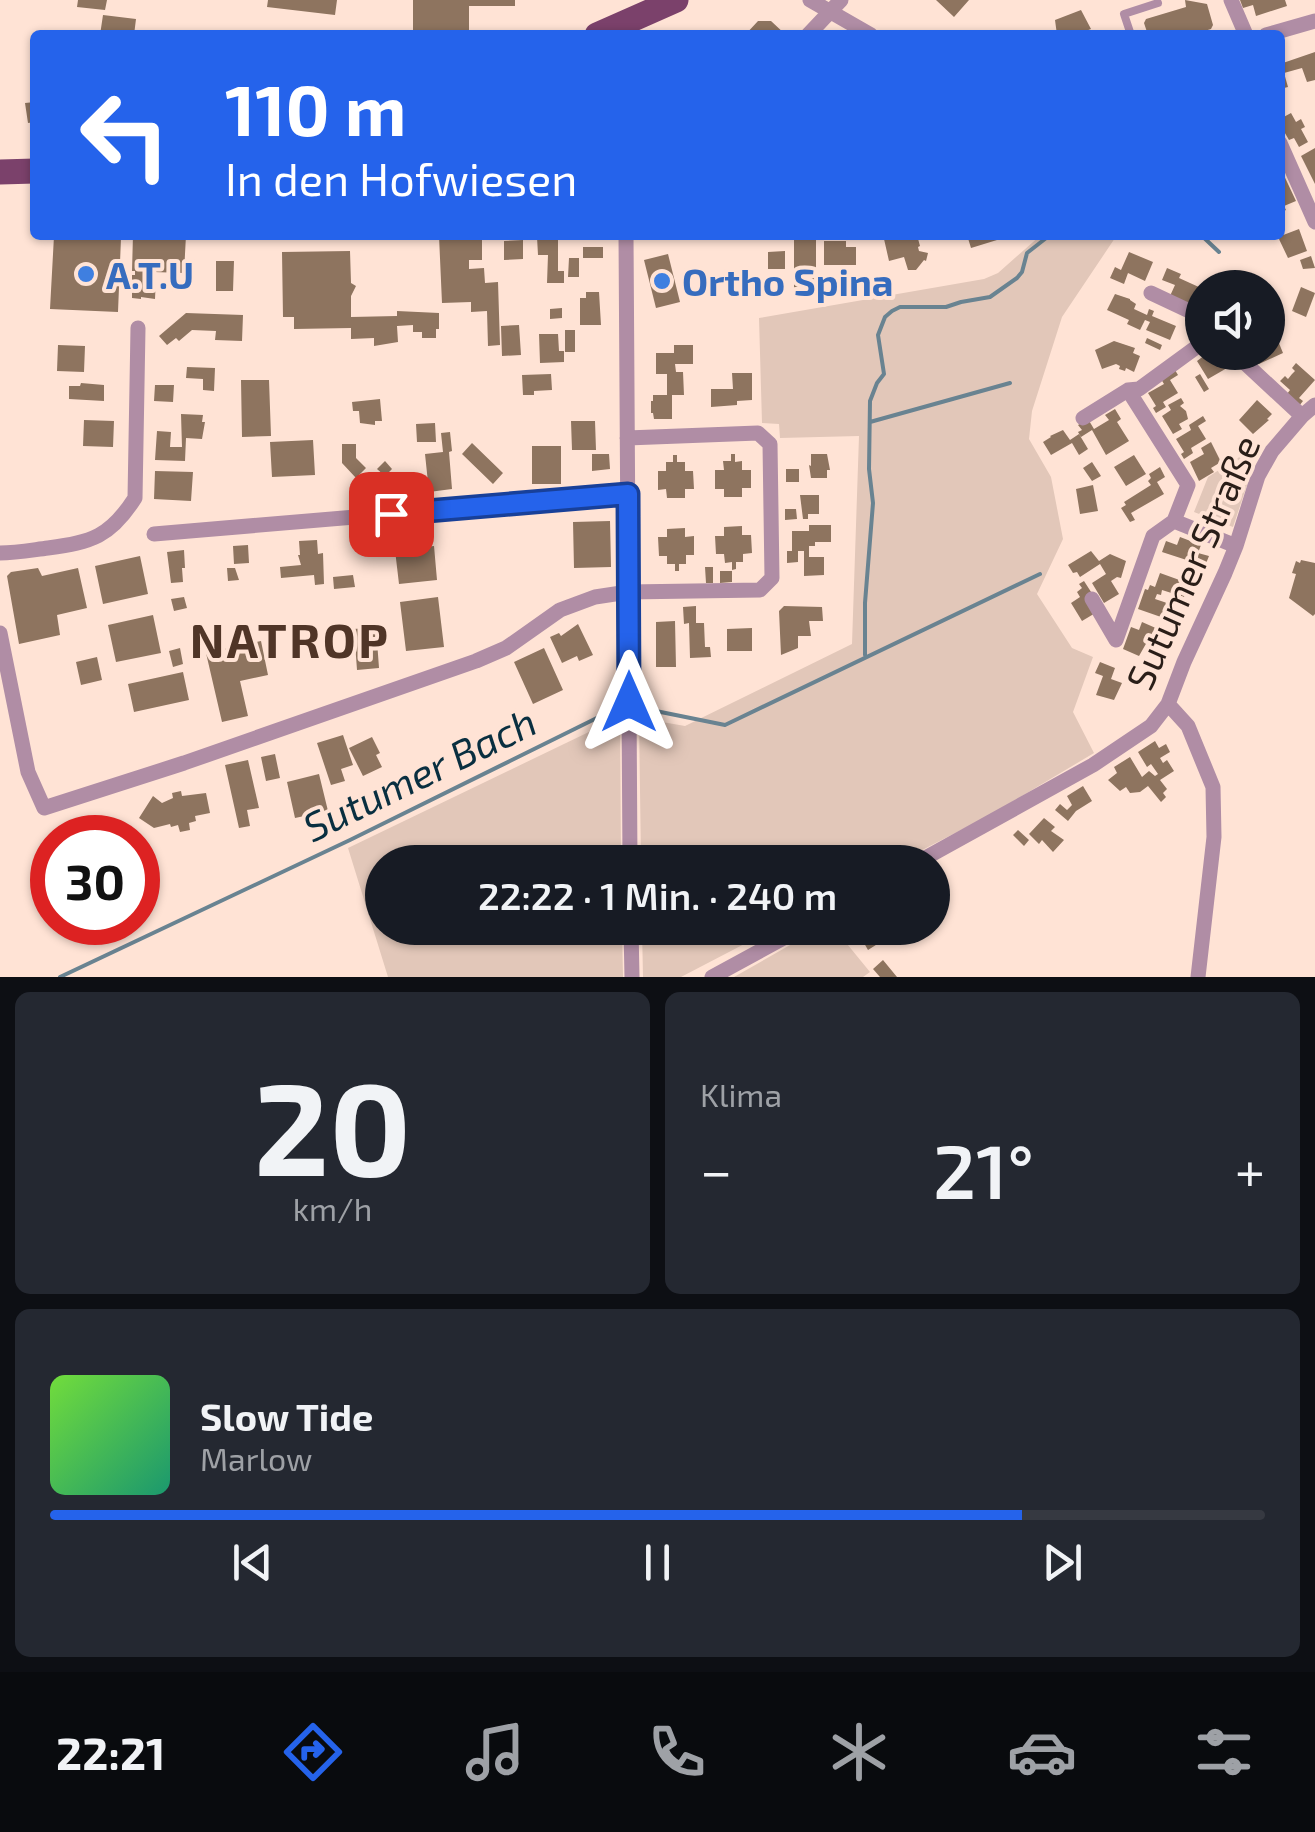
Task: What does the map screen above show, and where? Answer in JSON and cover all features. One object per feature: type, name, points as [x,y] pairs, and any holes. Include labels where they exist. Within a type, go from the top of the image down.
[{"type":"main road","points":[[608,30],[676,0]]},
{"type":"main road","points":[[0,172],[30,170]]},
{"type":"street","points":[[810,0],[861,30]]},
{"type":"street","points":[[813,30],[841,0]]},
{"type":"street","points":[[1231,0],[1244,30]]},
{"type":"street","points":[[1284,30],[1315,21]]},
{"type":"street","points":[[1285,157],[1315,222]]},
{"type":"street","points":[[626,240],[630,845]]},
{"type":"street","points":[[1151,294],[1185,310]]},
{"type":"street","points":[[0,553],[84,543],[108,530],[135,498],[138,328]]},
{"type":"street","points":[[1083,418],[1128,390],[1140,389],[1185,355]]},
{"type":"street","points":[[1254,370],[1308,411]]},
{"type":"street","points":[[1092,599],[1116,640],[1153,536],[1174,521],[1188,485],[1128,390]]},
{"type":"street","name":"Sutumer Straße","points":[[949,845],[1093,765],[1152,726],[1168,704],[1236,546],[1258,476],[1272,450],[1308,411]]},
{"type":"street","points":[[0,633],[28,772],[44,808],[476,661],[506,648],[560,610],[594,597],[628,592],[760,590],[772,578],[770,444],[758,433],[628,438]]},
{"type":"street","points":[[154,534],[628,494]]},
{"type":"street","points":[[1174,521],[1236,546]]},
{"type":"street","points":[[1168,704],[1188,726],[1213,787],[1214,837],[1198,977]]},
{"type":"street","points":[[631,945],[632,977]]},
{"type":"street","points":[[712,977],[771,945]]},
{"type":"lane","points":[[1129,30],[1124,14],[1158,3]]},
{"type":"shaded area","points":[[1035,240],[1114,240],[1062,317],[1032,411],[1029,439],[1051,477],[1063,539],[1037,594],[1072,648],[1093,657],[1073,712],[1094,753],[932,845],[641,845],[639,718],[685,726],[852,644],[859,436],[780,438],[779,424],[762,423],[759,318],[984,279],[998,273]]},
{"type":"shaded area","points":[[1241,456],[1250,476],[1233,527],[1194,512],[1208,477]]},
{"type":"shaded area","points":[[620,717],[621,845],[365,845],[365,903],[348,848]]},
{"type":"shaded area","points":[[378,945],[622,945],[623,977],[388,977]]},
{"type":"shaded area","points":[[642,945],[742,945],[681,977],[643,977]]},
{"type":"shaded area","points":[[790,945],[848,945],[870,972],[863,977],[734,977]]},
{"type":"building","points":[[78,0],[107,0],[105,10],[77,7]]},
{"type":"building","points":[[268,0],[337,0],[335,15],[267,7]]},
{"type":"building","points":[[413,0],[515,0],[515,6],[469,6],[469,30],[413,30]]},
{"type":"building","points":[[936,0],[969,0],[954,17]]},
{"type":"building","points":[[1185,0],[1207,4],[1211,29],[1146,30],[1146,19],[1186,7]]},
{"type":"building","points":[[1240,0],[1285,0],[1287,6],[1256,16],[1253,5],[1243,8]]},
{"type":"building","points":[[1081,10],[1091,29],[1056,30],[1055,20]]},
{"type":"building","points":[[103,15],[136,19],[135,30],[101,30]]},
{"type":"building","points":[[758,21],[771,21],[781,30],[750,30]]},
{"type":"building","points":[[1315,52],[1315,80],[1307,82],[1302,68],[1285,73],[1285,62]]},
{"type":"building","points":[[30,102],[30,123],[28,123],[25,103]]},
{"type":"building","points":[[1291,113],[1296,122],[1301,119],[1308,142],[1299,147],[1294,138],[1289,140],[1285,116]]},
{"type":"building","points":[[1315,148],[1315,184],[1301,156]]},
{"type":"building","points":[[1285,178],[1296,201],[1285,206]]},
{"type":"building","points":[[1299,229],[1307,251],[1288,258],[1279,240],[1285,240],[1285,234]]},
{"type":"building","name":"A.T.U","points":[[54,240],[121,240],[118,312],[50,309]]},
{"type":"building","points":[[133,240],[186,240],[184,273],[153,272],[155,299],[132,298]]},
{"type":"building","points":[[439,240],[482,240],[482,260],[469,260],[469,269],[484,268],[485,283],[498,282],[500,345],[488,346],[487,311],[471,312],[471,302],[442,303]]},
{"type":"building","points":[[523,240],[523,259],[504,260],[504,241]]},
{"type":"building","points":[[537,240],[558,240],[558,271],[564,271],[564,283],[547,283],[548,255],[538,255]]},
{"type":"building","points":[[794,240],[816,240],[816,292],[794,292]]},
{"type":"building","points":[[884,240],[918,240],[919,251],[928,253],[916,270],[908,270],[904,257],[889,261]]},
{"type":"building","points":[[969,240],[997,240],[971,248]]},
{"type":"building","points":[[824,241],[846,241],[846,247],[856,247],[856,265],[824,265]]},
{"type":"building","points":[[583,247],[603,247],[603,258],[583,258]]},
{"type":"building","points":[[350,251],[351,283],[356,286],[351,296],[351,317],[397,316],[397,311],[439,313],[436,338],[422,338],[422,332],[413,332],[413,325],[397,326],[398,342],[374,346],[374,338],[351,339],[351,328],[294,329],[294,317],[283,317],[282,252]]},
{"type":"building","points":[[785,251],[785,269],[768,269],[768,252]]},
{"type":"building","points":[[1129,252],[1153,262],[1145,281],[1128,273],[1124,284],[1110,278],[1115,267],[1121,270]]},
{"type":"building","name":"Ortho Spina","points":[[668,254],[680,302],[656,308],[644,260]]},
{"type":"building","points":[[1311,256],[1315,268],[1303,269],[1300,260]]},
{"type":"building","points":[[569,258],[579,258],[579,277],[568,277]]},
{"type":"building","points":[[216,261],[234,261],[233,291],[216,291]]},
{"type":"building","points":[[1167,268],[1181,274],[1179,278],[1185,281],[1185,303],[1170,296],[1175,285],[1162,280]]},
{"type":"building","points":[[1301,287],[1315,293],[1306,317],[1292,311]]},
{"type":"building","points":[[586,292],[599,292],[601,325],[580,325],[580,298],[586,298]]},
{"type":"building","points":[[1115,294],[1130,299],[1136,304],[1134,309],[1147,315],[1149,309],[1154,311],[1152,316],[1176,326],[1170,340],[1146,330],[1150,322],[1145,320],[1140,330],[1107,310]]},
{"type":"building","points":[[562,308],[562,318],[550,319],[550,309]]},
{"type":"building","points":[[186,313],[243,315],[242,341],[215,340],[216,331],[192,330],[167,345],[159,336]]},
{"type":"building","points":[[519,325],[521,355],[502,356],[501,326]]},
{"type":"building","points":[[565,330],[575,330],[575,352],[565,352]]},
{"type":"building","points":[[539,334],[558,334],[564,362],[540,363]]},
{"type":"building","points":[[1147,338],[1162,345],[1160,350],[1145,343]]},
{"type":"building","points":[[1114,341],[1135,348],[1133,353],[1140,356],[1134,372],[1119,369],[1116,364],[1102,369],[1095,350]]},
{"type":"building","points":[[58,345],[85,346],[84,372],[57,371]]},
{"type":"building","points":[[674,345],[693,345],[693,364],[675,364],[676,372],[683,372],[684,395],[672,395],[672,419],[654,419],[653,395],[667,395],[667,374],[656,374],[656,353],[674,353]]},
{"type":"building","points":[[1296,363],[1315,380],[1299,398],[1303,401],[1299,406],[1280,381],[1285,376],[1288,379]]},
{"type":"building","points":[[187,367],[215,368],[214,391],[203,390],[203,379],[186,378]]},
{"type":"building","points":[[1175,370],[1178,375],[1170,380],[1178,393],[1163,402],[1166,407],[1156,413],[1148,393],[1164,384],[1161,379]]},
{"type":"building","points":[[1202,370],[1224,370],[1208,379]]},
{"type":"building","points":[[732,373],[752,373],[752,400],[711,407],[711,389],[733,389]]},
{"type":"building","points":[[551,374],[552,390],[523,395],[522,375]]},
{"type":"building","points":[[1200,374],[1209,389],[1204,392],[1195,377]]},
{"type":"building","points":[[241,380],[269,380],[271,436],[242,437]]},
{"type":"building","points":[[104,385],[104,401],[69,399],[69,386]]},
{"type":"building","points":[[155,385],[174,385],[173,402],[154,401]]},
{"type":"building","points":[[1181,398],[1184,403],[1180,406],[1188,419],[1173,434],[1162,416],[1171,410],[1168,405]]},
{"type":"building","points":[[380,399],[382,421],[375,421],[375,425],[360,423],[359,411],[353,411],[352,402]]},
{"type":"building","points":[[1257,400],[1272,414],[1253,434],[1239,420]]},
{"type":"building","points":[[1115,409],[1121,419],[1117,422],[1129,441],[1106,455],[1092,430],[1081,437],[1078,425],[1088,419],[1094,429],[1109,420],[1105,415]]},
{"type":"building","points":[[181,414],[203,415],[202,439],[186,438],[185,461],[155,460],[157,431],[171,432],[170,447],[182,447]]},
{"type":"building","points":[[1203,416],[1206,421],[1198,426],[1206,439],[1191,448],[1193,453],[1184,459],[1176,439]]},
{"type":"building","points":[[84,420],[114,421],[113,447],[83,446]]},
{"type":"building","points":[[571,421],[595,421],[596,450],[572,450]]},
{"type":"building","points":[[435,423],[436,442],[417,442],[416,424]]},
{"type":"building","points":[[1063,430],[1070,440],[1079,434],[1088,449],[1079,455],[1072,443],[1051,455],[1043,442]]},
{"type":"building","points":[[450,432],[452,489],[429,492],[425,454],[443,452],[441,433]]},
{"type":"building","points":[[313,440],[315,475],[272,477],[270,442]]},
{"type":"building","points":[[1211,442],[1221,462],[1199,481],[1190,462],[1204,454],[1201,448]]},
{"type":"building","points":[[472,443],[503,473],[493,484],[462,454]]},
{"type":"building","points":[[342,444],[356,444],[356,458],[366,468],[356,478],[342,463]]},
{"type":"building","points":[[532,446],[561,446],[561,484],[532,484]]},
{"type":"building","points":[[592,454],[609,454],[610,469],[592,471]]},
{"type":"building","points":[[731,454],[735,454],[735,462],[742,461],[742,470],[751,470],[751,488],[742,488],[742,497],[724,497],[724,489],[715,489],[715,470],[724,470],[723,461],[731,461]]},
{"type":"building","points":[[811,454],[827,454],[827,478],[811,478]]},
{"type":"building","points":[[673,455],[677,455],[677,462],[685,462],[685,471],[693,471],[694,489],[685,489],[685,498],[667,498],[666,489],[658,490],[658,471],[666,471],[666,462],[673,462]]},
{"type":"building","points":[[1134,455],[1146,474],[1126,486],[1114,467]]},
{"type":"building","points":[[385,461],[392,469],[385,476],[377,469]]},
{"type":"building","points":[[1092,462],[1101,476],[1092,481],[1083,468]]},
{"type":"building","points":[[1160,467],[1165,477],[1157,482],[1164,494],[1131,513],[1135,520],[1130,522],[1121,508],[1126,505],[1124,502],[1151,485],[1149,474]]},
{"type":"building","points":[[786,469],[799,469],[799,482],[786,482]]},
{"type":"building","points":[[155,471],[193,472],[191,501],[154,499]]},
{"type":"building","points":[[1093,485],[1098,511],[1080,514],[1076,489]]},
{"type":"building","points":[[800,495],[819,495],[819,514],[808,514],[808,519],[803,519]]},
{"type":"building","points":[[785,509],[796,509],[797,519],[785,520]]},
{"type":"building","points":[[610,521],[611,567],[574,568],[573,522]]},
{"type":"building","points":[[809,525],[831,525],[831,542],[809,546],[809,557],[824,557],[824,575],[804,576],[804,551],[798,551],[798,562],[787,563],[787,551],[792,551],[792,531],[809,531]]},
{"type":"building","points":[[742,526],[742,535],[751,535],[752,553],[743,554],[743,562],[736,562],[736,569],[732,570],[732,562],[725,563],[724,554],[716,554],[715,536],[724,536],[724,527]]},
{"type":"building","points":[[685,528],[685,537],[694,536],[694,555],[686,555],[686,564],[679,564],[679,571],[675,571],[675,564],[667,564],[667,556],[659,556],[658,537],[667,537],[667,529]]},
{"type":"building","points":[[1180,537],[1201,545],[1198,553],[1209,556],[1205,566],[1162,552],[1166,541],[1177,545]]},
{"type":"building","points":[[317,540],[318,554],[323,553],[324,584],[315,585],[314,575],[281,578],[280,567],[301,565],[299,541]]},
{"type":"building","points":[[248,545],[249,563],[234,564],[233,546]]},
{"type":"building","points":[[434,546],[437,580],[399,584],[395,550]]},
{"type":"building","points":[[184,550],[183,582],[171,583],[167,552]]},
{"type":"building","points":[[1091,551],[1099,561],[1110,554],[1126,561],[1121,578],[1111,581],[1119,594],[1104,603],[1092,583],[1106,574],[1100,564],[1080,577],[1068,565]]},
{"type":"building","points":[[140,556],[148,594],[103,604],[95,566]]},
{"type":"building","points":[[1296,561],[1315,563],[1313,616],[1289,598],[1296,574],[1292,573]]},
{"type":"building","points":[[705,567],[713,567],[713,583],[706,583]]},
{"type":"building","points":[[38,568],[42,576],[78,568],[87,608],[57,615],[60,635],[19,644],[7,576]]},
{"type":"building","points":[[227,568],[235,568],[239,580],[228,581]]},
{"type":"building","points":[[720,571],[732,571],[732,582],[720,583]]},
{"type":"building","points":[[1160,573],[1185,582],[1187,577],[1199,582],[1197,586],[1189,583],[1184,597],[1162,590],[1161,595],[1157,594],[1155,599],[1167,603],[1161,617],[1138,609],[1145,589],[1155,587]]},
{"type":"building","points":[[353,575],[355,587],[334,589],[333,577]]},
{"type":"building","points":[[1084,581],[1097,612],[1082,621],[1071,603],[1080,597],[1079,584]]},
{"type":"building","points":[[184,597],[187,608],[174,611],[171,599]]},
{"type":"building","points":[[438,597],[444,647],[406,651],[400,602]]},
{"type":"building","points":[[696,606],[696,623],[704,623],[705,647],[710,647],[711,657],[690,658],[689,623],[684,624],[683,607]]},
{"type":"building","points":[[784,606],[822,607],[823,621],[809,621],[811,636],[798,636],[798,648],[781,655],[779,611]]},
{"type":"building","points":[[153,615],[161,653],[116,662],[108,625]]},
{"type":"building","points":[[675,621],[676,667],[656,667],[656,622]]},
{"type":"building","points":[[1142,622],[1158,629],[1155,637],[1147,634],[1139,656],[1123,649],[1131,627],[1139,630]]},
{"type":"building","points":[[578,624],[593,655],[579,661],[577,656],[562,663],[550,637],[559,633],[561,636]]},
{"type":"building","points":[[376,627],[379,668],[357,670],[354,629]]},
{"type":"building","points":[[752,628],[752,651],[727,651],[727,629]]},
{"type":"building","points":[[261,641],[268,675],[240,681],[248,716],[222,722],[206,653]]},
{"type":"building","points":[[180,648],[183,664],[173,667],[169,651]]},
{"type":"building","points":[[544,648],[563,690],[533,704],[514,662]]},
{"type":"building","points":[[97,657],[102,680],[81,685],[76,662]]},
{"type":"building","points":[[1100,662],[1115,668],[1111,679],[1122,683],[1114,700],[1096,695],[1103,676],[1095,673]]},
{"type":"building","points":[[183,672],[189,700],[134,712],[128,684]]},
{"type":"building","points":[[343,735],[353,765],[341,769],[345,781],[331,785],[317,743]]},
{"type":"building","points":[[372,737],[382,767],[363,776],[349,748]]},
{"type":"building","points":[[1155,741],[1159,748],[1166,744],[1170,752],[1160,758],[1163,763],[1167,760],[1174,771],[1160,780],[1167,789],[1161,802],[1148,786],[1130,793],[1126,787],[1120,791],[1108,780],[1117,773],[1114,767],[1130,757],[1142,777],[1149,771],[1158,774],[1151,764],[1147,767],[1138,752]]},
{"type":"building","points":[[275,754],[280,778],[266,781],[261,757]]},
{"type":"building","points":[[248,760],[259,808],[247,810],[250,826],[239,828],[225,765]]},
{"type":"building","points":[[319,774],[328,811],[295,818],[287,782]]},
{"type":"building","points":[[1083,786],[1092,801],[1068,821],[1055,810],[1060,804],[1067,810],[1072,805],[1067,796]]},
{"type":"building","points":[[172,793],[206,793],[210,813],[195,816],[196,821],[189,823],[190,830],[180,832],[178,825],[160,826],[160,815],[141,815],[153,796],[162,803],[173,798]]},
{"type":"building","points":[[1044,818],[1055,827],[1051,831],[1064,840],[1053,852],[1029,834]]},
{"type":"building","points":[[1018,830],[1029,840],[1024,846],[1013,835]]},
{"type":"building","points":[[883,960],[897,977],[880,977],[873,969]]},
{"type":"waterway","name":"Sutumer Bach","points":[[865,655],[873,503],[870,401],[884,374],[878,335],[885,317],[900,307],[946,307],[990,297],[1017,278],[1027,253],[1044,240]]},
{"type":"waterway","name":"Sutumer Bach","points":[[1206,240],[1219,252]]},
{"type":"waterway","points":[[870,422],[1010,383]]},
{"type":"waterway","name":"Sutumer Bach","points":[[636,707],[725,725],[1040,574]]},
{"type":"waterway","name":"Sutumer Bach","points":[[60,977],[626,707]]},
{"type":"place","name":"A.T.U","points":[[86,274]]},
{"type":"place","name":"Ortho Spina","points":[[662,281]]},
{"type":"district","name":"NATROP","points":[[290,639]]},
{"type":"route","points":[[391,514],[628,494],[629,702]]}]
